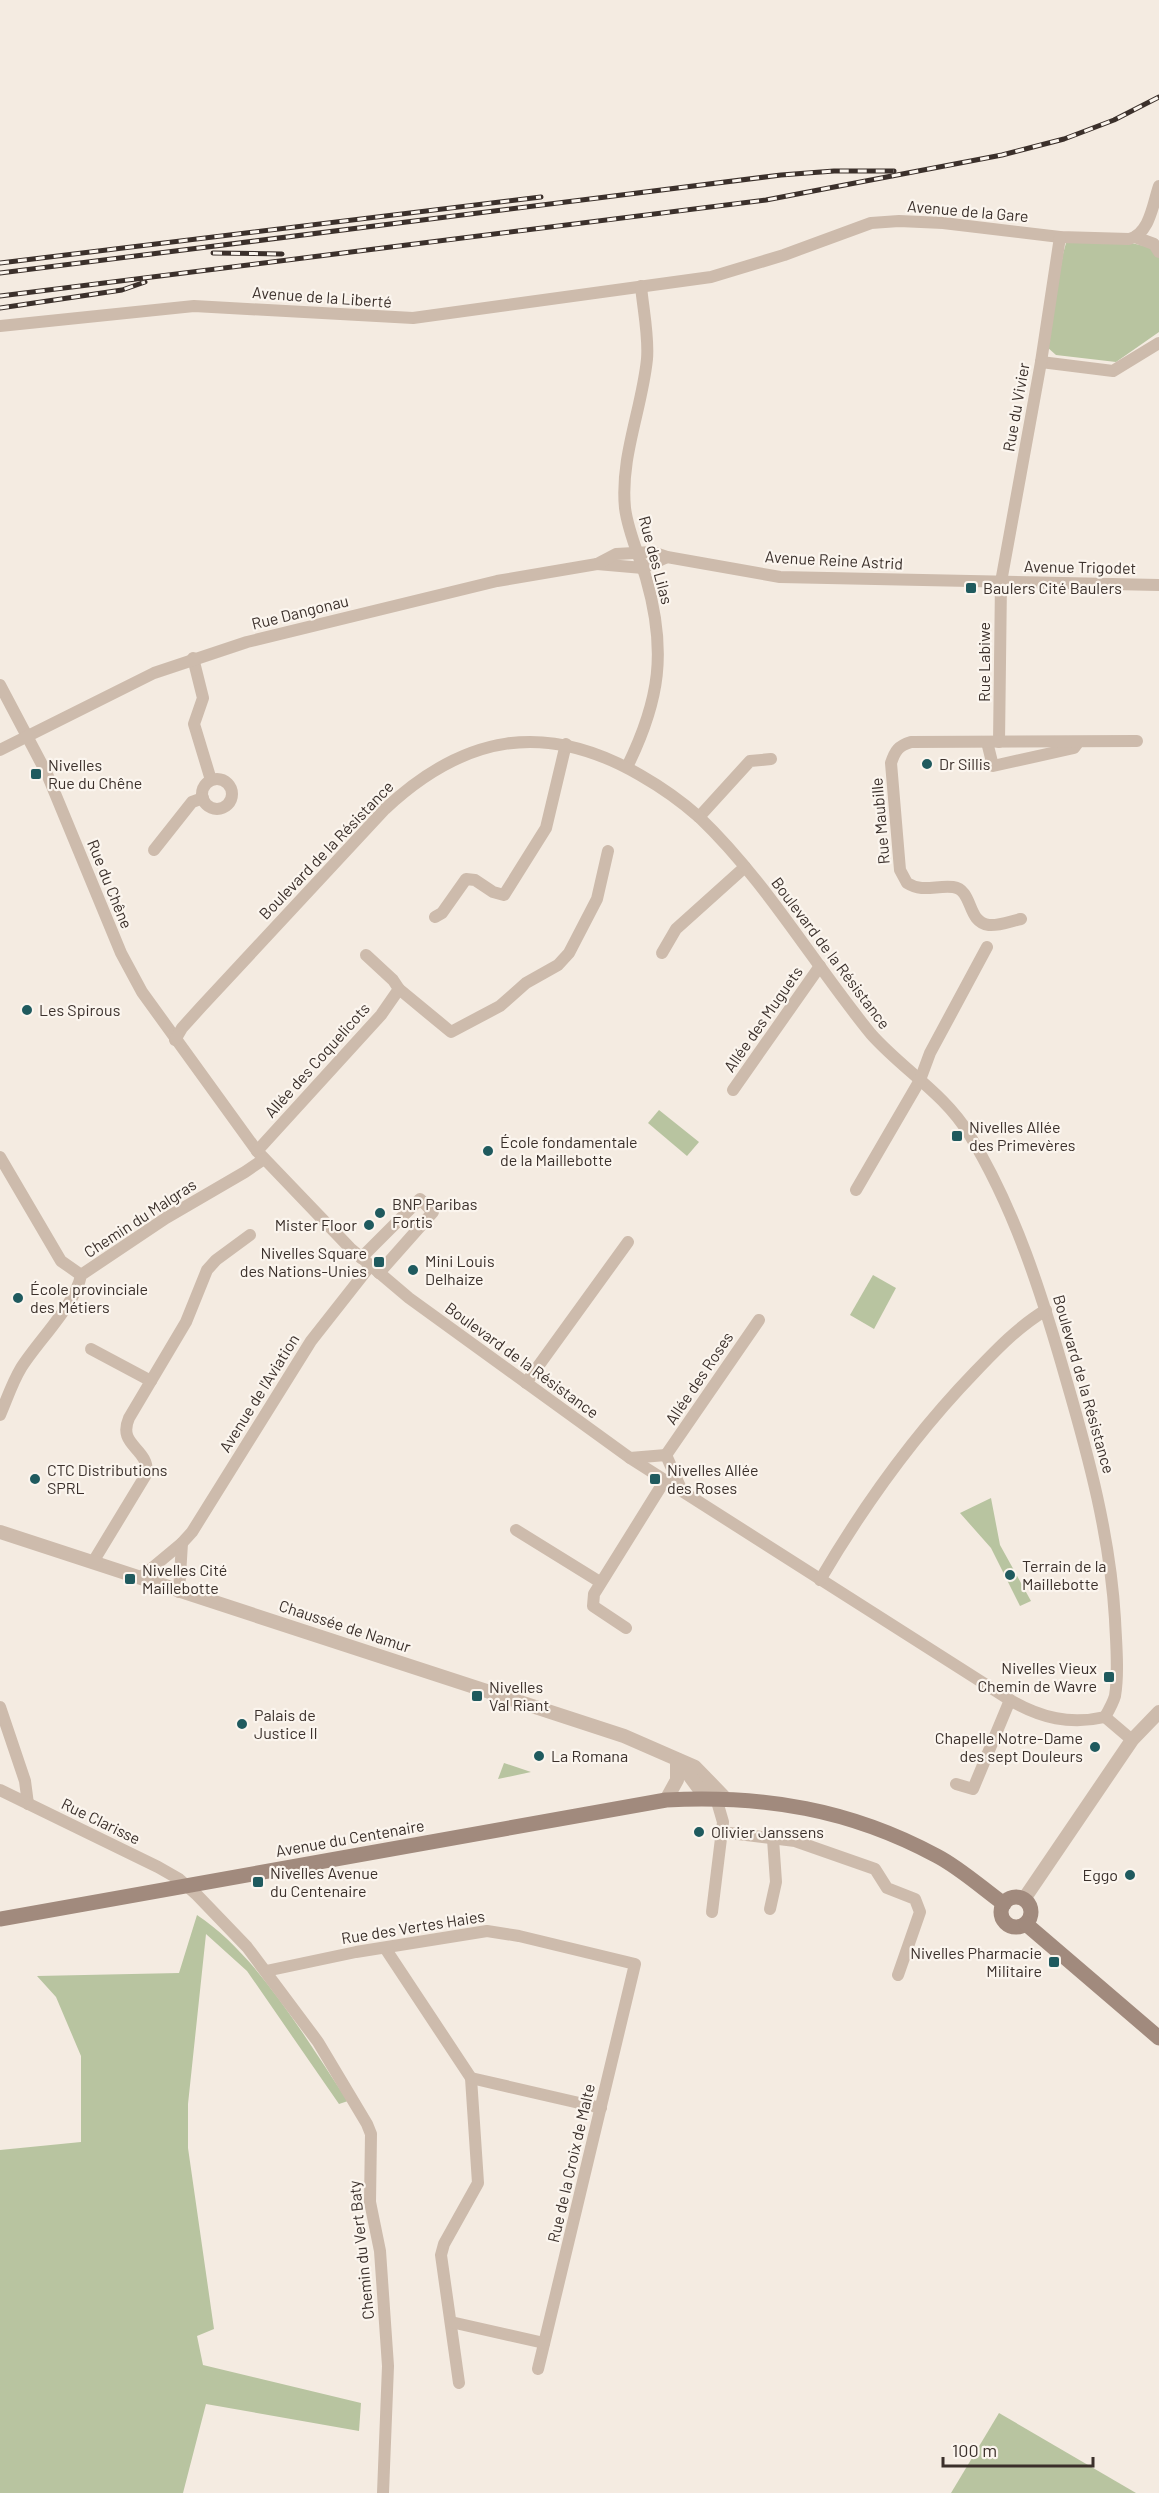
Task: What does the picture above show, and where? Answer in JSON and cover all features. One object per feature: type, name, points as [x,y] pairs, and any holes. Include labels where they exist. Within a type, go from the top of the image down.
[{"type":"main road","name":"Avenue du Centenaire","points":[[0,1919],[666,1800],[716,1798],[814,1809],[873,1827],[938,1856],[1004,1904]]},
{"type":"main road","points":[[1017,1897],[1024,1899],[1031,1911],[1030,1918],[1026,1924],[1014,1927],[1003,1919],[1001,1911],[1009,1899],[1017,1897]]},
{"type":"main road","points":[[1026,1924],[1159,2038]]},
{"type":"street","points":[[1135,237],[1144,230],[1159,186]]},
{"type":"street","name":"Avenue de la Gare","points":[[641,286],[711,277],[784,255],[871,223],[899,221],[943,223],[1060,237],[1135,237]]},
{"type":"street","name":"Rue du Vivier","points":[[1001,582],[1041,362],[1060,237]]},
{"type":"street","points":[[1135,237],[1154,244],[1159,252]]},
{"type":"street","name":"Avenue de la Liberté","points":[[0,326],[194,306],[413,318],[641,286]]},
{"type":"street","name":"Rue des Lilas","points":[[627,767],[647,723],[657,675],[658,652],[655,620],[625,507],[626,467],[647,358],[641,286]]},
{"type":"street","points":[[1041,362],[1113,371],[1159,344]]},
{"type":"street","name":"Avenue Reine Astrid","points":[[638,551],[780,577],[1001,582]]},
{"type":"street","name":"Rue Dangonau","points":[[597,564],[616,554],[638,551]]},
{"type":"street","points":[[643,568],[667,557]]},
{"type":"street","name":"Rue Dangonau","points":[[0,750],[154,673],[193,658],[248,642],[497,581],[597,564],[643,568]]},
{"type":"street","name":"Avenue Trigodet","points":[[1001,582],[1159,585]]},
{"type":"street","name":"Rue Labiwe","points":[[993,742],[1001,582]]},
{"type":"street","points":[[193,658],[203,698],[194,724],[211,780]]},
{"type":"street","name":"Rue du Chêne","points":[[0,685],[61,807],[121,953],[142,992],[175,1040]]},
{"type":"street","name":"Boulevard de la Résistance","points":[[531,741],[566,744],[594,752],[627,767],[660,786],[699,817],[745,867],[871,1034],[887,1052],[950,1107],[979,1151],[1012,1219],[1046,1310],[1096,1489],[1112,1573],[1116,1674],[1115,1698],[1105,1717],[1088,1720],[1054,1719],[1033,1713],[1010,1700],[630,1458],[418,1305],[370,1266],[260,1155],[175,1040],[182,1028],[384,809],[415,783],[446,764],[493,746],[531,741]]},
{"type":"street","name":"Rue Maubille","points":[[1021,919],[988,925],[978,920],[962,891],[953,887],[922,889],[907,883],[900,870],[891,763],[895,751],[911,742],[1137,741]]},
{"type":"street","name":"Rue Maubille","points":[[993,742],[993,766],[1074,748],[1080,742]]},
{"type":"street","points":[[435,917],[442,913],[466,879],[475,880],[493,892],[504,895],[546,828],[566,744]]},
{"type":"street","points":[[699,817],[750,761],[771,759]]},
{"type":"street","points":[[220,779],[232,790],[230,801],[222,809],[213,808],[205,803],[203,798],[204,788],[211,780],[220,779]]},
{"type":"street","points":[[154,850],[192,802],[203,798]]},
{"type":"street","points":[[366,955],[393,980],[399,989],[451,1032],[500,1006],[526,983],[558,965],[569,953],[589,919],[597,899],[609,851]]},
{"type":"street","points":[[662,953],[676,929],[745,867]]},
{"type":"street","points":[[856,1190],[920,1080],[930,1053],[987,947]]},
{"type":"street","name":"Allée des Muguets","points":[[733,1090],[820,966]]},
{"type":"street","name":"Allée des Coquelicots","points":[[260,1155],[381,1015],[399,989]]},
{"type":"street","name":"Chemin du Malgras","points":[[0,1415],[21,1369],[79,1286],[81,1275],[166,1218],[245,1172],[260,1155]]},
{"type":"street","points":[[0,1157],[62,1261],[81,1275]]},
{"type":"street","points":[[420,1199],[433,1212],[370,1266],[420,1199]]},
{"type":"street","points":[[93,1562],[147,1473],[147,1464],[130,1443],[125,1428],[186,1322],[207,1270],[216,1260],[250,1235]]},
{"type":"street","points":[[526,1383],[628,1242]]},
{"type":"street","name":"Avenue de l'Aviation","points":[[140,1578],[192,1532],[311,1341],[370,1266]]},
{"type":"street","points":[[820,1581],[869,1503],[921,1433],[1000,1346],[1029,1320],[1046,1310]]},
{"type":"street","name":"Allée des Roses","points":[[666,1455],[759,1320]]},
{"type":"street","points":[[91,1349],[151,1381]]},
{"type":"street","points":[[630,1458],[666,1455],[681,1490]]},
{"type":"street","points":[[626,1628],[593,1606],[594,1594],[665,1480]]},
{"type":"street","points":[[516,1530],[600,1582]]},
{"type":"street","name":"Chaussée de Namur","points":[[0,1532],[624,1736],[695,1767],[716,1798]]},
{"type":"street","points":[[179,1592],[182,1543]]},
{"type":"street","points":[[956,1784],[973,1789],[1010,1700]]},
{"type":"street","points":[[0,1707],[25,1782],[28,1804]]},
{"type":"street","points":[[1024,1899],[1132,1740],[1159,1712]]},
{"type":"street","points":[[1105,1717],[1132,1740]]},
{"type":"street","points":[[676,1758],[716,1798],[723,1822],[711,1912]]},
{"type":"street","points":[[666,1800],[677,1780],[676,1758]]},
{"type":"street","name":"Rue Clarisse","points":[[0,1790],[138,1857],[187,1886]]},
{"type":"street","points":[[722,1832],[795,1841],[875,1869],[886,1888],[915,1899],[920,1912],[898,1975]]},
{"type":"street","points":[[770,1909],[776,1882],[773,1839]]},
{"type":"street","name":"Chemin du Vert Baty","points":[[187,1886],[206,1903],[266,1971],[318,2042],[345,2084],[371,2134],[370,2202],[380,2251],[388,2366],[383,2493]]},
{"type":"street","name":"Rue des Vertes Haies","points":[[266,1971],[460,1934],[488,1931],[519,1936],[635,1964]]},
{"type":"street","points":[[386,1948],[471,2078],[478,2183],[444,2244],[441,2255],[459,2383]]},
{"type":"street","name":"Rue de la Croix de Malte","points":[[538,2369],[635,1964]]},
{"type":"street","points":[[471,2078],[601,2108]]},
{"type":"street","points":[[451,2322],[544,2343]]},
{"type":"green space","points":[[1073,241],[1132,243],[1153,250],[1159,255],[1159,332],[1116,362],[1056,355],[1047,347],[1063,254],[1066,243]]},
{"type":"green space","points":[[659,1110],[699,1142],[687,1156],[648,1123]]},
{"type":"green space","points":[[873,1275],[896,1288],[874,1329],[850,1315]]},
{"type":"green space","name":"Terrain de la Maillebotte","points":[[991,1498],[1000,1545],[1031,1601],[1020,1606],[991,1548],[960,1513]]},
{"type":"green space","points":[[504,1763],[531,1772],[498,1779]]},
{"type":"green space","points":[[197,1915],[220,1932],[261,1976],[280,2000],[348,2101],[339,2104],[247,1971],[206,1934],[188,2104],[188,2148],[214,2329],[197,2336],[203,2365],[361,2403],[359,2431],[206,2404],[183,2493],[0,2493],[0,2150],[81,2142],[81,2056],[56,1997],[37,1976],[179,1973]]},
{"type":"green space","points":[[999,2413],[1136,2493],[951,2493]]},
{"type":"railway","points":[[0,296],[766,200],[1002,155],[1064,139],[1114,120],[1159,97]]},
{"type":"railway","points":[[0,273],[781,175],[834,171],[894,171]]},
{"type":"railway","points":[[0,263],[541,197]]},
{"type":"railway","points":[[213,253],[282,254]]},
{"type":"railway","points":[[0,308],[122,290],[145,282]]},
{"type":"place","name":"Baulers Cité Baulers","points":[[971,588]]},
{"type":"place","name":"Dr Sillis","points":[[927,764]]},
{"type":"place","name":"Nivelles Rue du Chêne","points":[[36,774]]},
{"type":"place","name":"Les Spirous","points":[[27,1010]]},
{"type":"place","name":"Nivelles Allée des Primevères","points":[[957,1136]]},
{"type":"place","name":"École fondamentale de la Maillebotte","points":[[488,1151]]},
{"type":"place","name":"BNP Paribas Fortis","points":[[380,1213]]},
{"type":"place","name":"Mister Floor","points":[[369,1225]]},
{"type":"place","name":"Nivelles Square des Nations-Unies","points":[[379,1262]]},
{"type":"place","name":"Mini Louis Delhaize","points":[[413,1270]]},
{"type":"place","name":"École provinciale des Métiers","points":[[18,1298]]},
{"type":"place","name":"CTC Distributions SPRL","points":[[35,1479]]},
{"type":"place","name":"Nivelles Allée des Roses","points":[[655,1479]]},
{"type":"place","name":"Terrain de la Maillebotte","points":[[1010,1575]]},
{"type":"place","name":"Nivelles Cité Maillebotte","points":[[130,1579]]},
{"type":"place","name":"Nivelles Vieux Chemin de Wavre","points":[[1109,1677]]},
{"type":"place","name":"Nivelles Val Riant","points":[[477,1696]]},
{"type":"place","name":"Palais de Justice II","points":[[242,1724]]},
{"type":"place","name":"Chapelle Notre-Dame des sept Douleurs","points":[[1095,1747]]},
{"type":"place","name":"La Romana","points":[[539,1756]]},
{"type":"place","name":"Olivier Janssens","points":[[699,1832]]},
{"type":"place","name":"Eggo","points":[[1130,1875]]},
{"type":"place","name":"Nivelles Avenue du Centenaire","points":[[258,1882]]},
{"type":"place","name":"Nivelles Pharmacie Militaire","points":[[1054,1962]]}]
